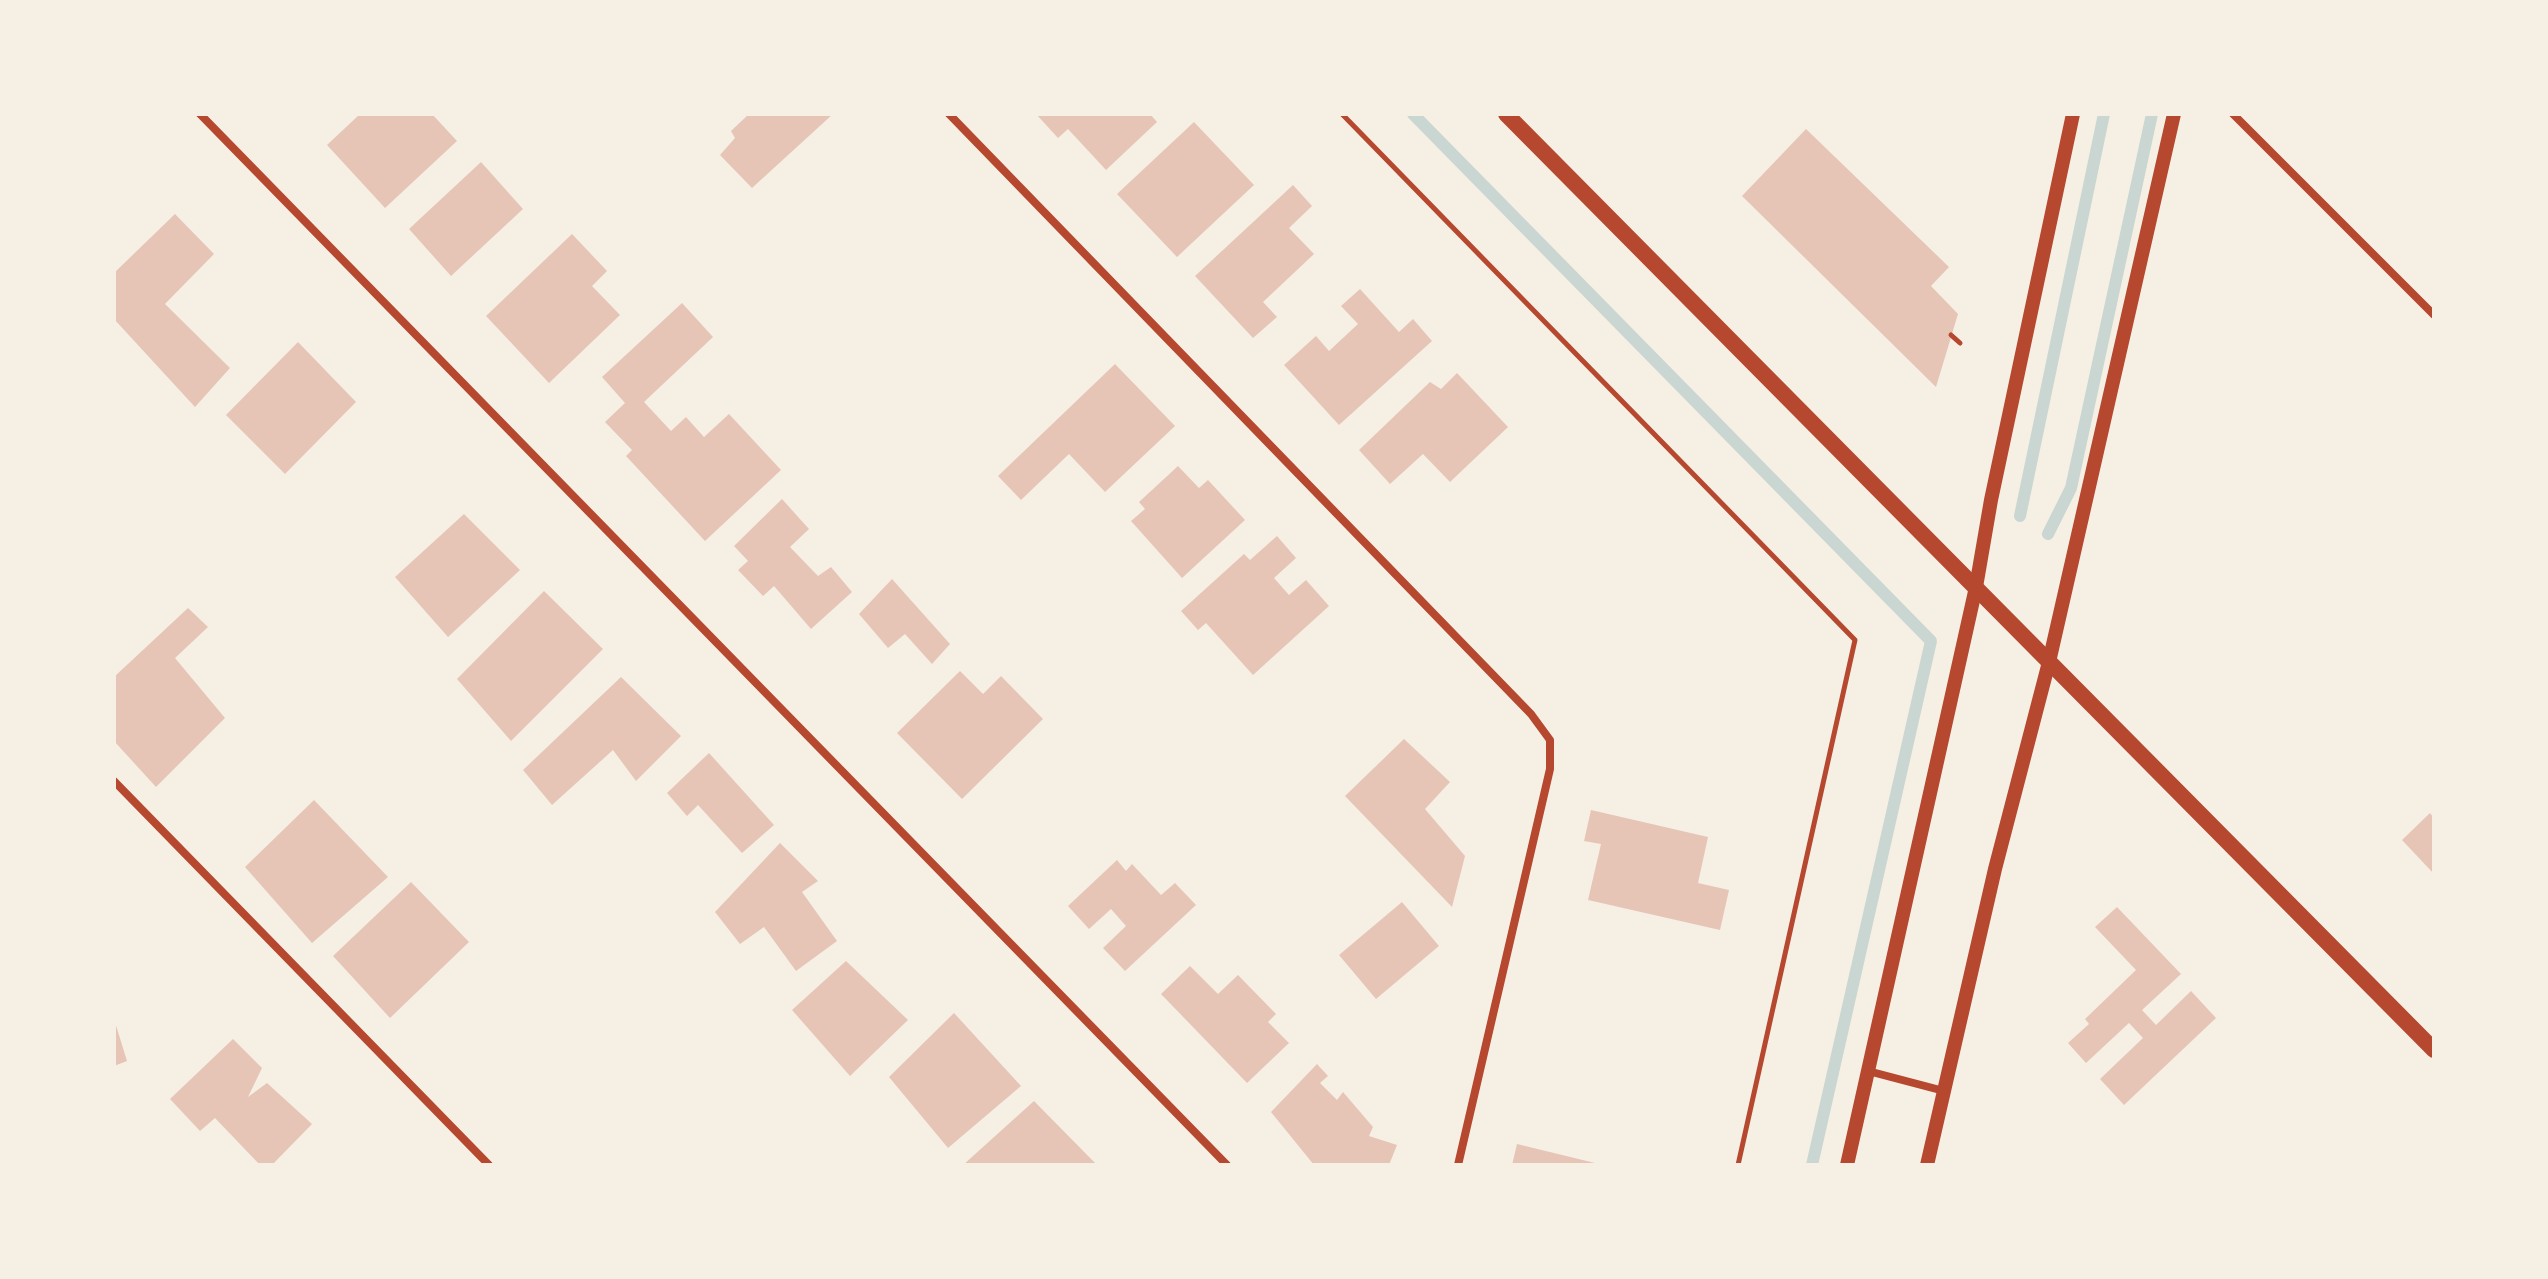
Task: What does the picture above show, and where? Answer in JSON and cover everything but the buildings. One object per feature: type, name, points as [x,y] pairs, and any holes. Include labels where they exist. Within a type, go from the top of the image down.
[{"type":"main road","points":[[1506,114],[2434,1050]]},
{"type":"street","points":[[200,114],[1227,1165]]},
{"type":"street","points":[[949,114],[1531,714],[1550,740],[1550,769],[1458,1165]]},
{"type":"street","points":[[1847,1165],[1976,587],[1991,500],[2073,114]]},
{"type":"street","points":[[1927,1165],[1995,869],[2049,662],[2174,114]]},
{"type":"street","points":[[2233,114],[2434,315]]},
{"type":"street","points":[[114,781],[489,1165]]},
{"type":"street","points":[[1868,1071],[1944,1091]]},
{"type":"path","points":[[1342,114],[1855,640],[1738,1165]]},
{"type":"path","points":[[1951,335],[1960,343]]},
{"type":"waterway","points":[[1413,114],[1931,641],[1812,1165]]},
{"type":"waterway","points":[[2020,516],[2104,114]]},
{"type":"waterway","points":[[2048,534],[2071,488],[2152,114]]}]
